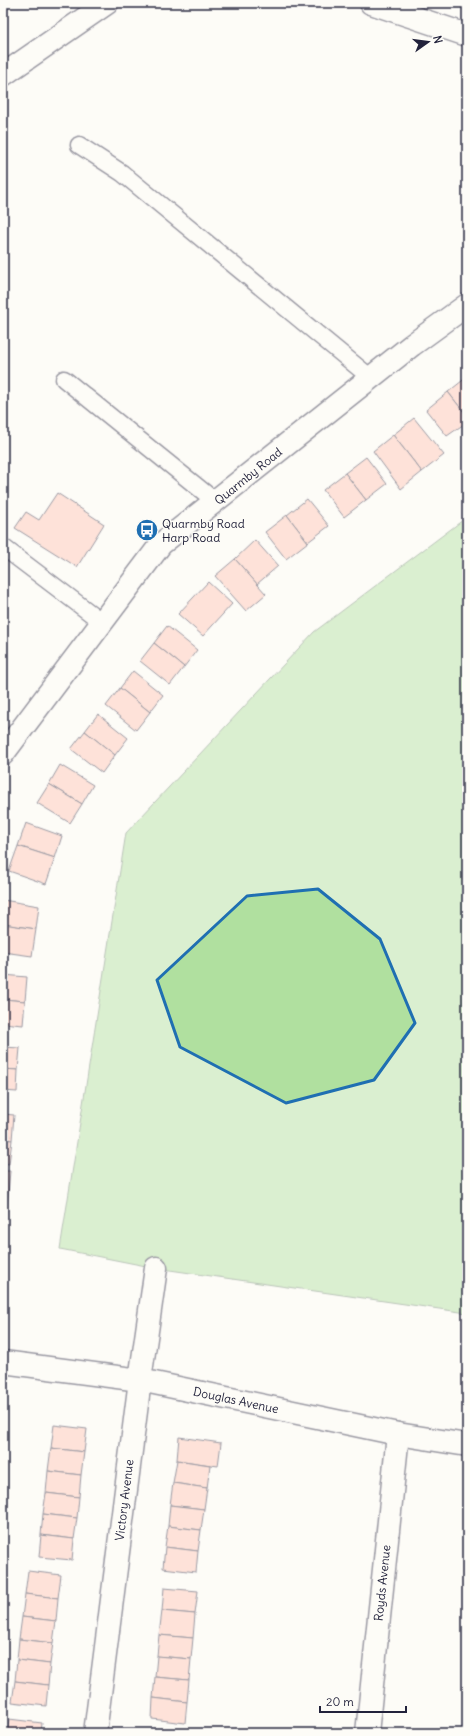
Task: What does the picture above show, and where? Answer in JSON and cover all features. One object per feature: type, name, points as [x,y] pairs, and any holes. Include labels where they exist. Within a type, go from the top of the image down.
[{"type":"street","points":[[3,75],[107,3]]},
{"type":"street","points":[[372,3],[467,35]]},
{"type":"street","name":"Quarmby Road","points":[[3,754],[161,544],[216,502],[412,345],[467,305]]},
{"type":"street","name":"Victory Avenue","points":[[94,1733],[156,1268]]},
{"type":"street","name":"Douglas Avenue","points":[[3,1362],[140,1380],[398,1434],[467,1445]]},
{"type":"street","name":"Royds Avenue","points":[[367,1733],[398,1434]]},
{"type":"lane","points":[[80,145],[122,173],[371,378]]},
{"type":"lane","points":[[64,379],[216,502]]},
{"type":"lane","points":[[3,547],[102,622]]},
{"type":"highlighted area","points":[[318,889],[380,939],[415,1023],[374,1080],[286,1103],[180,1047],[157,980],[247,896]]},
{"type":"green space","points":[[467,517],[467,1313],[156,1268],[60,1249],[126,833],[314,632]]},
{"type":"building","points":[[467,377],[467,416],[448,392]]},
{"type":"building","points":[[448,392],[467,416],[467,422],[447,436],[426,410]]},
{"type":"building","points":[[414,418],[444,455],[422,472],[393,435]]},
{"type":"building","points":[[393,435],[422,472],[401,489],[373,451]]},
{"type":"building","points":[[366,457],[387,484],[366,500],[345,473]]},
{"type":"building","points":[[345,473],[366,500],[344,517],[323,490]]},
{"type":"building","points":[[57,493],[104,524],[77,567],[15,528],[26,512],[39,520]]},
{"type":"building","points":[[307,499],[329,526],[308,542],[287,515]]},
{"type":"building","points":[[287,515],[308,542],[286,559],[265,532]]},
{"type":"building","points":[[255,540],[278,566],[257,584],[235,559]]},
{"type":"building","points":[[235,559],[266,594],[246,611],[215,576]]},
{"type":"building","points":[[208,582],[232,604],[203,636],[178,614]]},
{"type":"building","points":[[167,626],[197,650],[184,667],[154,643]]},
{"type":"building","points":[[154,643],[184,667],[170,685],[140,661]]},
{"type":"building","points":[[133,671],[163,695],[150,712],[120,688]]},
{"type":"building","points":[[120,688],[150,712],[136,730],[106,706]]},
{"type":"building","points":[[98,714],[128,738],[115,755],[85,731]]},
{"type":"building","points":[[85,731],[115,755],[102,773],[71,749]]},
{"type":"building","points":[[60,765],[93,785],[82,804],[49,784]]},
{"type":"building","points":[[49,784],[82,804],[70,823],[37,803]]},
{"type":"building","points":[[26,823],[62,836],[55,858],[18,846]]},
{"type":"building","points":[[18,846],[55,858],[46,884],[9,871]]},
{"type":"building","points":[[3,900],[39,906],[36,929],[3,924]]},
{"type":"building","points":[[3,924],[36,929],[32,956],[3,952]]},
{"type":"building","points":[[3,975],[27,977],[25,1001],[3,999]]},
{"type":"building","points":[[3,999],[25,1001],[23,1025],[3,1023]]},
{"type":"building","points":[[3,1047],[20,1048],[18,1070],[3,1069]]},
{"type":"building","points":[[3,1069],[18,1070],[17,1092],[3,1091]]},
{"type":"building","points":[[3,1114],[14,1115],[12,1140],[3,1139]]},
{"type":"building","points":[[3,1139],[12,1140],[9,1164],[3,1163]]},
{"type":"building","points":[[3,1171],[10,1171],[7,1206],[3,1206]]},
{"type":"building","points":[[3,1206],[7,1206],[5,1230],[3,1230]]},
{"type":"building","points":[[54,1425],[87,1429],[84,1452],[51,1448]]},
{"type":"building","points":[[179,1437],[221,1443],[218,1466],[177,1460]]},
{"type":"building","points":[[51,1448],[84,1452],[81,1475],[48,1471]]},
{"type":"building","points":[[177,1460],[210,1465],[207,1488],[173,1483]]},
{"type":"building","points":[[48,1471],[81,1475],[79,1497],[46,1493]]},
{"type":"building","points":[[173,1483],[207,1488],[204,1509],[170,1505]]},
{"type":"building","points":[[46,1493],[79,1497],[77,1518],[43,1514]]},
{"type":"building","points":[[170,1505],[204,1509],[201,1530],[168,1526]]},
{"type":"building","points":[[43,1514],[77,1518],[74,1539],[41,1535]]},
{"type":"building","points":[[168,1526],[201,1530],[198,1551],[165,1547]]},
{"type":"building","points":[[41,1535],[74,1539],[72,1560],[39,1557]]},
{"type":"building","points":[[165,1547],[198,1551],[196,1572],[163,1568]]},
{"type":"building","points":[[28,1571],[61,1575],[58,1598],[25,1594]]},
{"type":"building","points":[[164,1588],[198,1591],[195,1614],[162,1611]]},
{"type":"building","points":[[25,1594],[58,1598],[56,1621],[22,1617]]},
{"type":"building","points":[[162,1611],[195,1614],[193,1638],[159,1635]]},
{"type":"building","points":[[22,1617],[56,1621],[53,1643],[19,1639]]},
{"type":"building","points":[[159,1635],[193,1638],[191,1659],[157,1656]]},
{"type":"building","points":[[19,1639],[53,1643],[50,1664],[17,1660]]},
{"type":"building","points":[[157,1656],[191,1659],[189,1680],[155,1677]]},
{"type":"building","points":[[17,1660],[50,1664],[48,1685],[15,1681]]},
{"type":"building","points":[[155,1677],[189,1680],[187,1702],[153,1698]]},
{"type":"building","points":[[15,1681],[48,1685],[46,1706],[12,1702]]},
{"type":"building","points":[[153,1698],[187,1702],[185,1723],[152,1719]]},
{"type":"building","points":[[9,1719],[42,1723],[41,1733],[7,1733]]},
{"type":"place","name":"Quarmby Road Harp Road","points":[[147,530]]}]
